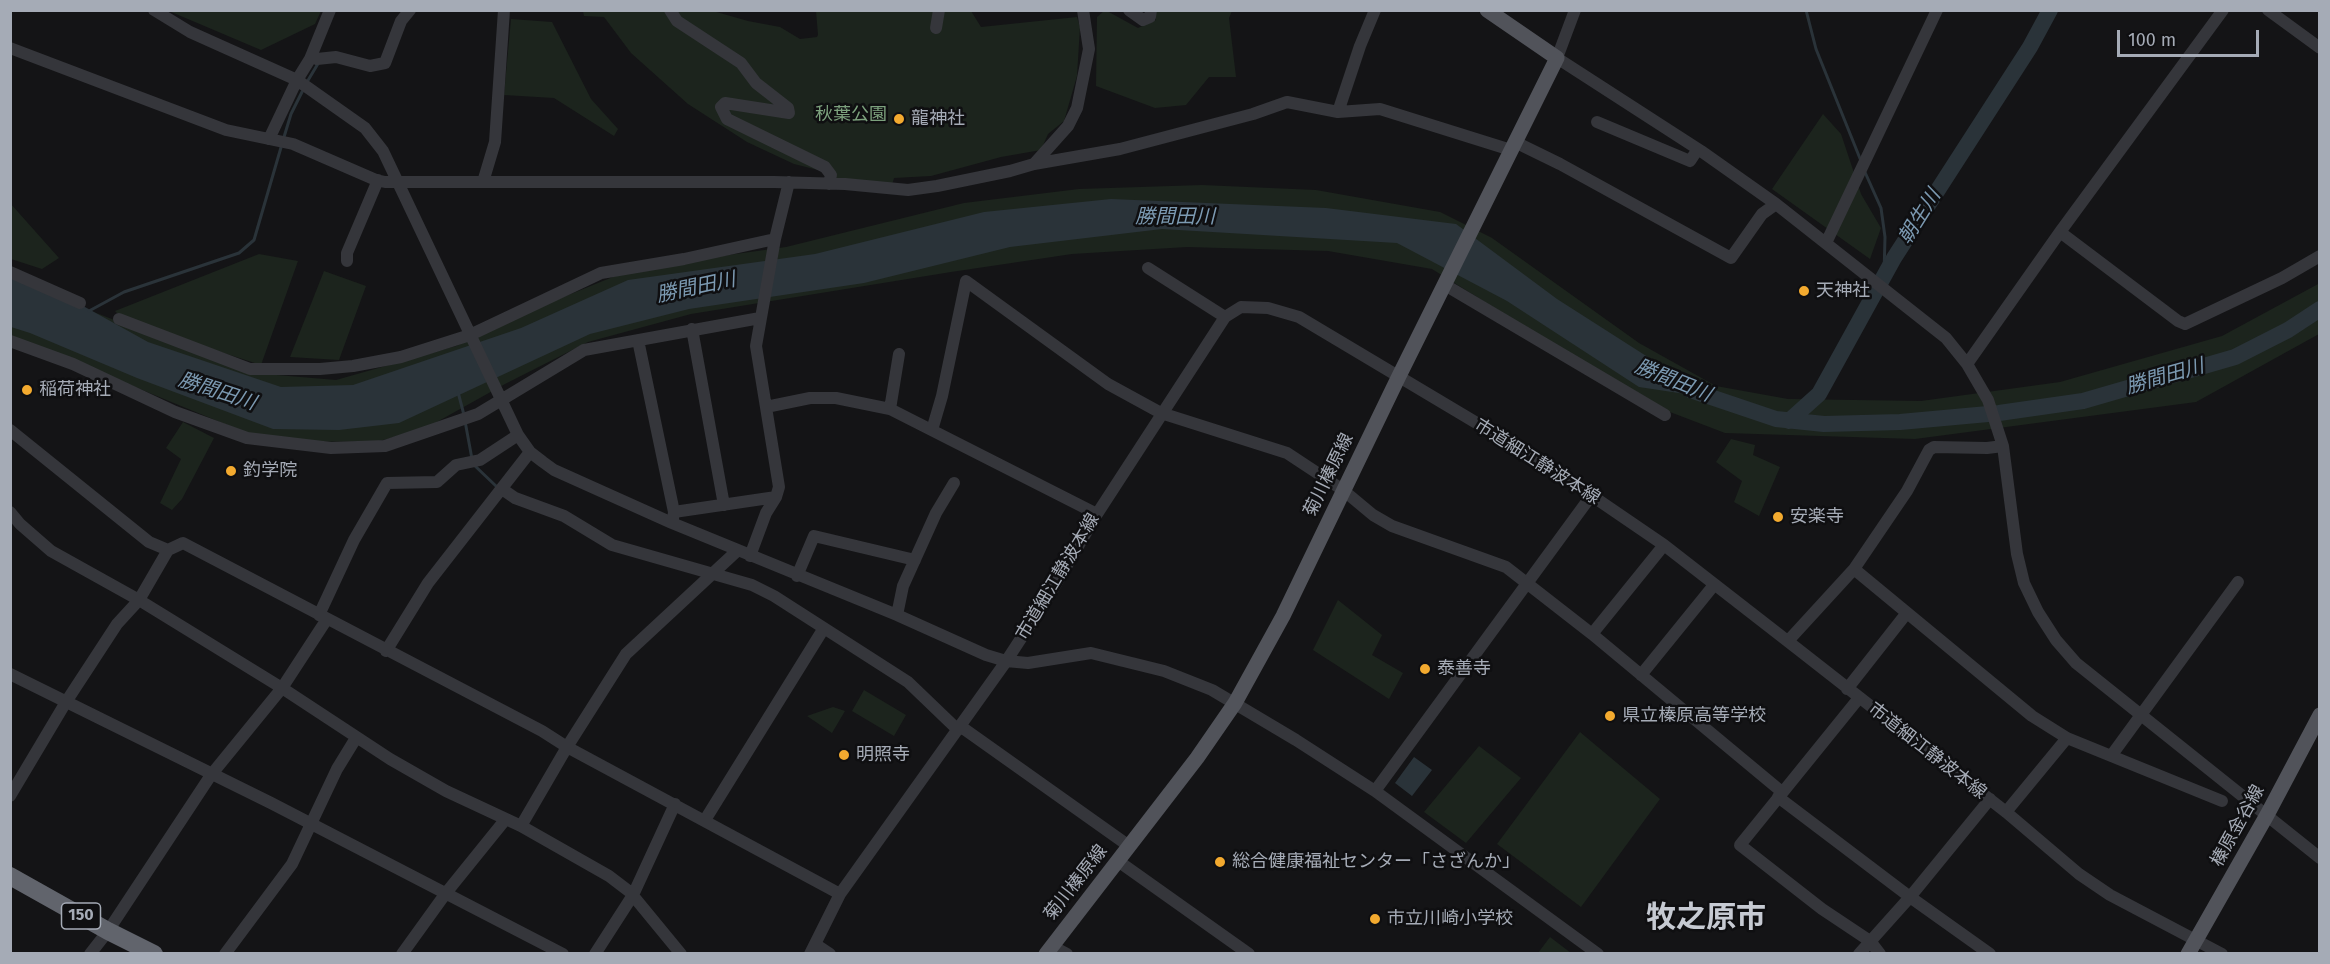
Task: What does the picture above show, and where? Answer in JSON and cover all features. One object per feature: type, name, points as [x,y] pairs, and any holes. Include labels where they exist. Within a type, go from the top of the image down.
[{"type":"highway","name":"150","points":[[10,876],[154,954]]},
{"type":"main road","points":[[1487,10],[1557,58]]},
{"type":"main road","name":"菊川榛原線","points":[[1049,950],[1197,758],[1235,703],[1283,616],[1557,58]]},
{"type":"main road","name":"榛原金谷線","points":[[2193,947],[2267,815],[2319,715]]},
{"type":"street","points":[[154,10],[190,32],[302,84],[365,128],[383,151],[518,435],[530,452],[554,470],[673,518],[750,556],[897,615],[986,655],[1006,661],[1028,663],[1091,653],[1164,671],[1212,690],[1375,791],[1598,954]]},
{"type":"street","points":[[278,141],[330,10]]},
{"type":"street","points":[[312,56],[317,60],[336,57],[370,66],[386,63],[401,21],[410,10]]},
{"type":"street","points":[[483,182],[495,142],[504,10]]},
{"type":"street","points":[[670,10],[672,17],[677,21],[741,63],[756,83],[788,108],[789,113],[725,103],[721,107],[727,119],[825,167],[831,175],[829,184]]},
{"type":"street","points":[[936,28],[939,10]]},
{"type":"street","points":[[1034,164],[1068,126],[1077,108],[1089,50],[1083,10]]},
{"type":"street","points":[[1129,10],[1143,20],[1150,17],[1151,10]]},
{"type":"street","points":[[1338,112],[1360,46],[1375,10]]},
{"type":"street","points":[[1575,10],[1557,58],[1698,149],[1776,204],[1946,338],[1970,367],[1988,400],[2002,441],[2017,554],[2024,584],[2056,640],[2076,663],[2319,858]]},
{"type":"street","points":[[1827,243],[1937,10]]},
{"type":"street","points":[[1970,367],[2060,232],[2223,10]]},
{"type":"street","points":[[2268,10],[2319,48]]},
{"type":"street","points":[[10,48],[226,130],[278,141],[378,180],[789,182],[908,190],[1120,149],[1253,114],[1287,102],[1338,112],[1380,109],[1513,146],[1731,258],[1762,214],[1776,204]]},
{"type":"street","points":[[1597,122],[1690,161],[1698,149]]},
{"type":"street","points":[[347,261],[347,253],[378,180]]},
{"type":"street","points":[[750,556],[766,513],[779,487],[756,346],[775,239],[789,182]]},
{"type":"street","points":[[2060,232],[2185,324],[2282,278],[2319,256]]},
{"type":"street","points":[[119,319],[250,369],[320,369],[352,366],[401,357],[470,335],[601,273],[684,259],[775,239]]},
{"type":"street","points":[[1148,268],[1225,317]]},
{"type":"street","points":[[10,272],[80,303]]},
{"type":"street","points":[[933,430],[945,385],[966,281],[1108,384],[1161,413],[1287,453],[1343,490],[1373,515],[1392,526],[1506,567],[1592,634],[1780,794],[1910,897],[1990,954]]},
{"type":"street","points":[[1445,285],[1665,415]]},
{"type":"street","name":"市道細江静波本線","points":[[812,949],[840,894],[1006,661],[1050,594],[1161,413],[1225,317],[1242,307],[1284,311],[1309,323],[1592,496],[1664,545],[1788,641],[1990,799],[2079,874],[2193,947],[2222,954]]},
{"type":"street","points":[[10,340],[73,364],[175,412],[247,438],[331,448],[385,446],[465,418],[502,400],[584,350],[760,316]]},
{"type":"street","points":[[692,329],[724,505]]},
{"type":"street","points":[[638,340],[673,518]]},
{"type":"street","points":[[890,409],[899,354]]},
{"type":"street","points":[[765,407],[810,398],[836,398],[890,409],[1097,514]]},
{"type":"street","points":[[10,429],[149,542],[168,550]]},
{"type":"street","points":[[90,954],[108,931],[211,775],[282,688],[323,617],[354,540],[387,483],[436,482],[456,465],[473,461],[518,435]]},
{"type":"street","points":[[1788,641],[1854,569],[1906,491],[1929,450],[1934,447],[1987,448],[2002,441]]},
{"type":"street","points":[[386,651],[428,583],[530,452]]},
{"type":"street","points":[[897,615],[903,586],[936,513],[954,483]]},
{"type":"street","points":[[502,489],[515,498],[564,516],[612,545],[752,585],[774,596],[908,682],[959,728],[1129,846]]},
{"type":"street","points":[[1375,791],[1592,496]]},
{"type":"street","points":[[673,518],[724,505],[776,497]]},
{"type":"street","points":[[10,512],[20,524],[51,551],[139,600],[282,688],[356,738],[446,791],[521,826],[609,876],[633,895],[681,954]]},
{"type":"street","points":[[797,576],[814,536],[915,560]]},
{"type":"street","points":[[10,796],[66,702],[117,624],[139,600],[168,550],[183,543],[475,696],[840,894]]},
{"type":"street","points":[[1592,634],[1664,545]]},
{"type":"street","points":[[521,826],[567,747],[626,654],[738,550]]},
{"type":"street","points":[[1854,569],[2032,716],[2067,738],[2222,801]]},
{"type":"street","points":[[2111,756],[2238,582]]},
{"type":"street","points":[[1641,675],[1714,585]]},
{"type":"street","points":[[1847,689],[1906,614]]},
{"type":"street","points":[[705,820],[824,628]]},
{"type":"street","points":[[10,674],[311,824],[563,954]]},
{"type":"street","points":[[1859,698],[1740,845],[1822,909],[1870,942],[1880,954]]},
{"type":"street","points":[[225,954],[292,864],[337,769],[356,738]]},
{"type":"street","points":[[2006,812],[2067,738]]},
{"type":"street","points":[[1859,954],[1910,897],[1990,799]]},
{"type":"street","points":[[595,954],[633,895],[675,804]]},
{"type":"street","points":[[402,954],[446,893],[505,820]]},
{"type":"street","points":[[1118,861],[1249,954]]},
{"type":"street","points":[[812,949],[830,954]]},
{"type":"street","points":[[1049,950],[1066,954]]},
{"type":"green space","points":[[169,11],[321,11],[315,24],[261,50]]},
{"type":"green space","name":"秋葉公園","points":[[583,11],[713,11],[780,27],[800,39],[817,37],[816,11],[971,11],[981,27],[1077,17],[1080,27],[1077,76],[1064,121],[1048,134],[1041,150],[1001,157],[931,176],[894,178],[891,189],[845,184],[830,173],[794,164],[747,142],[688,104],[631,53],[604,17],[584,16]]},
{"type":"green space","points":[[1104,11],[1138,28],[1156,20],[1154,11],[1232,11],[1229,18],[1236,77],[1209,77],[1186,105],[1155,108],[1096,86],[1097,17]]},
{"type":"green space","points":[[511,19],[552,22],[591,99],[618,129],[614,136],[554,98],[504,95]]},
{"type":"green space","points":[[1823,114],[1841,134],[1861,194],[1881,228],[1870,259],[1772,189]]},
{"type":"green space","points":[[1202,185],[1316,190],[1440,212],[1492,238],[1639,343],[1716,386],[1788,399],[1921,401],[2060,382],[2222,336],[2320,283],[2319,334],[2196,402],[1915,439],[1725,433],[1649,404],[1432,269],[1328,251],[1187,247],[1072,254],[691,314],[588,342],[505,384],[426,428],[376,442],[266,441],[38,347],[11,342],[11,282],[209,357],[277,375],[336,380],[456,346],[556,300],[635,268],[786,247],[964,203],[1079,189]]},
{"type":"green space","points":[[10,203],[59,258],[42,269],[11,259]]},
{"type":"green space","points":[[259,254],[298,261],[261,365],[125,321],[115,311]]},
{"type":"green space","points":[[324,271],[366,286],[339,360],[290,357]]},
{"type":"green space","points":[[183,422],[214,438],[182,499],[172,510],[160,503],[181,459],[166,448]]},
{"type":"green space","points":[[1731,439],[1755,445],[1753,455],[1780,467],[1759,516],[1734,502],[1742,481],[1716,462]]},
{"type":"green space","points":[[1338,600],[1382,635],[1372,655],[1403,673],[1389,699],[1313,650]]},
{"type":"green space","points":[[864,690],[906,715],[894,736],[852,711]]},
{"type":"green space","points":[[833,707],[845,711],[832,733],[807,716]]},
{"type":"green space","points":[[1580,732],[1660,799],[1581,907],[1497,844]]},
{"type":"green space","points":[[1479,746],[1521,778],[1466,843],[1424,812]]},
{"type":"green space","points":[[1550,937],[1571,953],[1538,953]]},
{"type":"water","points":[[1111,199],[1326,208],[1456,224],[1557,299],[1712,398],[1639,387],[1507,301],[1397,243],[1162,229],[1010,247],[864,283],[689,309],[590,334],[399,423],[339,430],[273,429],[137,378],[11,327],[10,273],[67,297],[148,342],[281,387],[353,385],[521,328],[628,280],[815,254],[984,212]]},
{"type":"water","points":[[1414,757],[1432,770],[1412,796],[1395,783]]},
{"type":"waterway","points":[[1806,10],[1816,49],[1861,161]]},
{"type":"waterway","name":"朝生川","points":[[1789,421],[1819,394],[1894,258],[2030,47],[2050,10]]},
{"type":"waterway","points":[[307,82],[319,62]]},
{"type":"waterway","points":[[284,137],[291,114],[304,88]]},
{"type":"waterway","points":[[89,311],[124,292],[239,253],[254,240],[282,144]]},
{"type":"waterway","points":[[1864,170],[1881,208],[1885,237],[1884,274]]},
{"type":"waterway","name":"勝間田川","points":[[1690,390],[1776,419],[1824,424],[1900,422],[1999,413],[2083,401],[2235,357],[2288,330],[2320,309]]},
{"type":"waterway","points":[[458,392],[464,415]]},
{"type":"waterway","points":[[465,421],[472,459]]},
{"type":"waterway","points":[[474,465],[496,486]]},
{"type":"place","name":"龍神社","points":[[899,119]]},
{"type":"place","name":"天神社","points":[[1804,291]]},
{"type":"place","name":"稲荷神社","points":[[27,390]]},
{"type":"place","name":"釣学院","points":[[231,471]]},
{"type":"place","name":"安楽寺","points":[[1778,517]]},
{"type":"place","name":"泰善寺","points":[[1425,669]]},
{"type":"place","name":"県立榛原高等学校","points":[[1610,716]]},
{"type":"place","name":"明照寺","points":[[844,755]]},
{"type":"place","name":"総合健康福祉センター「さざんか」","points":[[1220,862]]},
{"type":"place","name":"市立川崎小学校","points":[[1375,919]]},
{"type":"district","name":"牧之原市","points":[[1706,919]]}]
